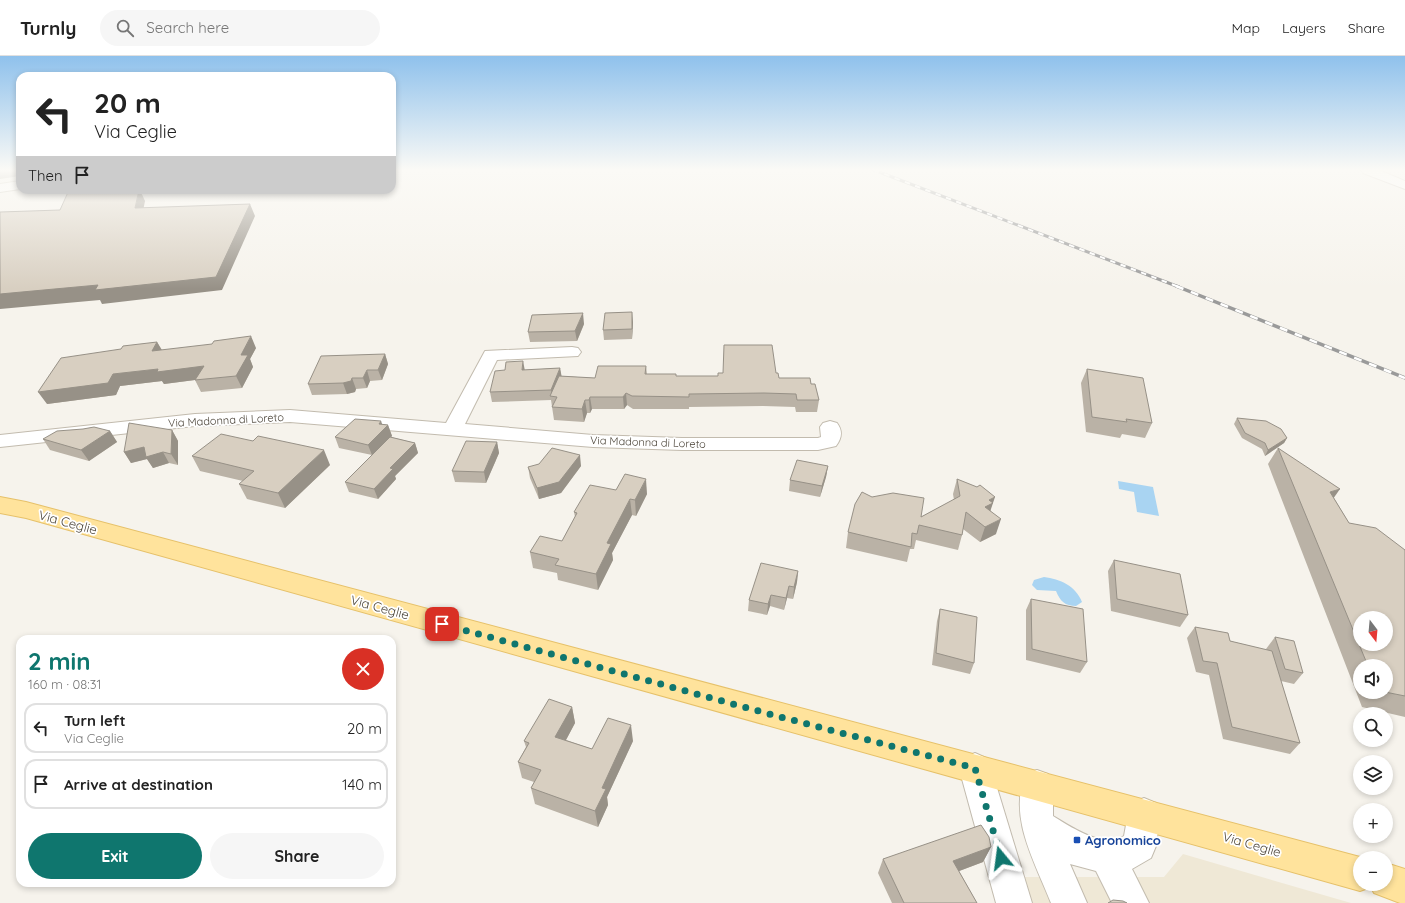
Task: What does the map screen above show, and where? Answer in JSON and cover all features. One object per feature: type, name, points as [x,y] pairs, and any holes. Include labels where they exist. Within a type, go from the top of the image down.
[{"type":"main road","name":"Via Ceglie","points":[[0,498],[13,508],[773,715],[975,768],[1353,872]]},
{"type":"main road","points":[[1393,884],[1405,887]]},
{"type":"street","points":[[452,430],[491,355],[572,352]]},
{"type":"street","name":"Via Madonna di Loreto","points":[[0,441],[195,420],[249,416],[329,418],[452,430],[593,441],[682,444],[818,444],[829,441],[831,438],[830,428]]},
{"type":"street","points":[[975,768],[1014,903]]},
{"type":"street","points":[[1037,785],[1037,824],[1068,903]]},
{"type":"street","points":[[1037,824],[1071,848],[1107,857],[1123,856],[1139,846],[1144,814]]},
{"type":"street","points":[[1107,857],[1131,903]]},
{"type":"shaded area","points":[[1183,854],[1351,903],[1032,903],[1024,877],[1164,877]]},
{"type":"water","points":[[1118,481],[1153,487],[1159,516],[1137,512],[1134,492],[1119,489]]},
{"type":"water","points":[[1044,577],[1067,584],[1076,592],[1082,602],[1076,606],[1069,605],[1059,598],[1056,591],[1037,590],[1032,585],[1034,580]]},
{"type":"building","points":[[60,210],[247,210],[216,277],[95,290],[98,285],[0,294],[0,212]]},
{"type":"building","points":[[632,312],[632,329],[603,330],[605,313]]},
{"type":"building","points":[[583,313],[575,331],[528,332],[532,315]]},
{"type":"building","points":[[251,336],[241,355],[248,355],[236,376],[195,380],[204,366],[157,372],[158,369],[113,374],[108,383],[38,392],[61,358],[121,349],[123,346],[157,342],[152,351],[212,344],[214,341]]},
{"type":"building","points":[[724,345],[772,345],[776,373],[778,373],[779,378],[810,378],[811,384],[815,384],[819,400],[797,400],[796,394],[689,394],[689,397],[632,396],[626,393],[623,397],[590,397],[589,400],[585,400],[582,409],[552,407],[557,397],[550,396],[559,376],[595,378],[598,366],[646,366],[645,374],[718,376],[718,373],[723,373]]},
{"type":"building","points":[[385,354],[378,370],[367,370],[363,378],[352,378],[351,381],[343,383],[308,384],[321,356]]},
{"type":"building","points":[[523,361],[522,370],[560,368],[551,390],[490,392],[495,371],[505,370],[506,362]]},
{"type":"building","points":[[1087,369],[1143,378],[1152,423],[1126,419],[1127,422],[1092,417]]},
{"type":"building","points":[[1237,418],[1266,421],[1281,429],[1287,438],[1268,450],[1265,443],[1245,433]]},
{"type":"building","points":[[355,419],[381,421],[379,424],[388,425],[368,445],[335,437]]},
{"type":"building","points":[[129,423],[172,430],[171,454],[163,452],[146,457],[144,447],[124,452]]},
{"type":"building","points":[[94,427],[110,431],[81,450],[43,439],[57,431]]},
{"type":"building","points":[[221,434],[253,441],[258,436],[324,450],[278,493],[239,484],[254,471],[192,456]]},
{"type":"building","points":[[390,437],[415,443],[390,468],[393,469],[374,489],[345,482]]},
{"type":"building","points":[[466,441],[497,442],[484,472],[452,471]]},
{"type":"building","points":[[552,448],[580,455],[559,482],[537,488],[528,467],[539,464]]},
{"type":"building","points":[[1278,448],[1340,489],[1330,492],[1349,523],[1376,528],[1405,550],[1405,696],[1393,694],[1393,659],[1365,659],[1362,651],[1393,651],[1393,611],[1353,611],[1353,630]]},
{"type":"building","points":[[797,460],[828,466],[822,486],[790,480]]},
{"type":"building","points":[[625,474],[646,479],[635,500],[630,499],[607,543],[611,544],[596,574],[555,565],[559,559],[530,552],[540,536],[562,541],[577,513],[574,512],[590,485],[616,490]]},
{"type":"building","points":[[957,479],[977,487],[980,485],[995,497],[989,500],[993,503],[985,507],[1001,519],[985,527],[966,512],[962,535],[919,525],[917,534],[912,533],[911,547],[848,532],[855,504],[862,492],[872,497],[893,493],[924,498],[921,517],[960,496]]},
{"type":"building","points":[[1114,560],[1180,574],[1188,615],[1117,599]]},
{"type":"building","points":[[761,563],[798,571],[794,587],[789,586],[786,598],[771,595],[768,604],[749,600]]},
{"type":"building","points":[[1031,599],[1083,609],[1087,662],[1032,649]]},
{"type":"building","points":[[940,609],[977,617],[974,663],[936,653]]},
{"type":"building","points":[[1195,627],[1228,633],[1230,641],[1272,651],[1300,743],[1232,727],[1217,663],[1203,661]]},
{"type":"building","points":[[1275,637],[1294,641],[1303,673],[1285,669]]},
{"type":"building","points":[[549,699],[572,707],[555,737],[592,749],[608,718],[631,725],[602,788],[606,789],[595,811],[531,788],[541,770],[518,762],[529,743],[524,741]]},
{"type":"building","points":[[981,825],[989,837],[991,847],[953,861],[977,903],[904,903],[883,859]]},
{"type":"building","points":[[1113,900],[1123,901],[1127,903],[1108,903]]},
{"type":"railway","points":[[977,210],[1179,287]]},
{"type":"railway","points":[[1176,286],[1405,378]]},
{"type":"place","name":"Agronomico","points":[[1077,840]]},
{"type":"route","points":[[442,624],[773,715],[975,768],[1001,858]]}]
